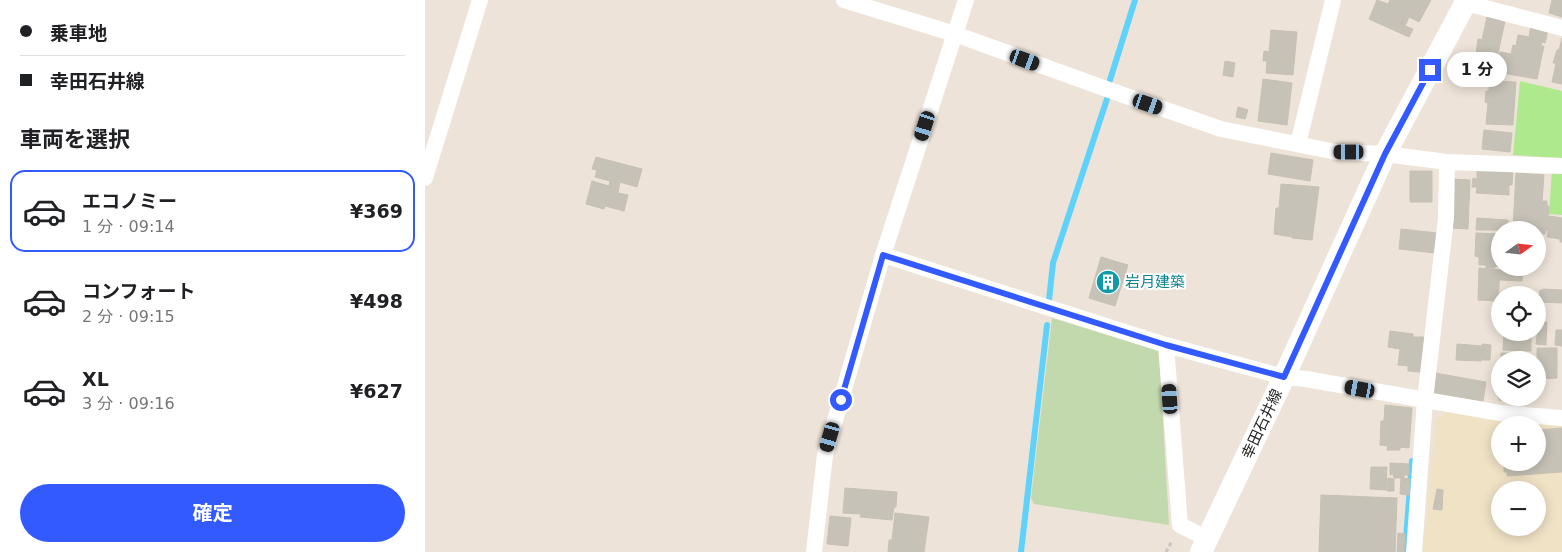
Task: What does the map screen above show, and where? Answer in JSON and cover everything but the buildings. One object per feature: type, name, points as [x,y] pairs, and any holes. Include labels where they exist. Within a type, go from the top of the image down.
[{"type":"main road","name":"幸田石井線","points":[[1205,546],[1385,154],[1466,1]]},
{"type":"street","points":[[425,178],[480,0]]},
{"type":"street","points":[[844,0],[955,34],[1221,129],[1335,152],[1385,154],[1447,162],[1562,166]]},
{"type":"street","points":[[813,552],[825,455],[883,255],[966,0]]},
{"type":"street","points":[[1298,144],[1333,0]]},
{"type":"street","points":[[1466,1],[1562,28]]},
{"type":"street","points":[[1414,552],[1425,400],[1446,218],[1447,162]]},
{"type":"street","points":[[883,255],[1166,345],[1284,377],[1500,413],[1562,418]]},
{"type":"street","points":[[1166,345],[1180,525],[1205,546]]},
{"type":"shaded area","points":[[1447,411],[1495,416],[1491,416],[1491,471],[1546,471],[1546,421],[1562,423],[1562,552],[1423,552],[1436,420]]},
{"type":"green space","points":[[1520,81],[1562,91],[1562,158],[1513,155]]},
{"type":"green space","points":[[1552,170],[1562,171],[1562,215],[1549,214]]},
{"type":"green space","points":[[1052,318],[1159,351],[1169,525],[1034,504],[1031,498]]},
{"type":"waterway","points":[[1110,80],[1135,0]]},
{"type":"waterway","points":[[1049,300],[1053,263],[1107,99]]},
{"type":"waterway","points":[[1021,552],[1047,325]]},
{"type":"waterway","points":[[1405,552],[1412,461]]},
{"type":"place","name":"岩月建築","points":[[1108,282]]},
{"type":"route","points":[[841,400],[883,255],[1166,345],[1284,377],[1385,154],[1430,70]]}]
